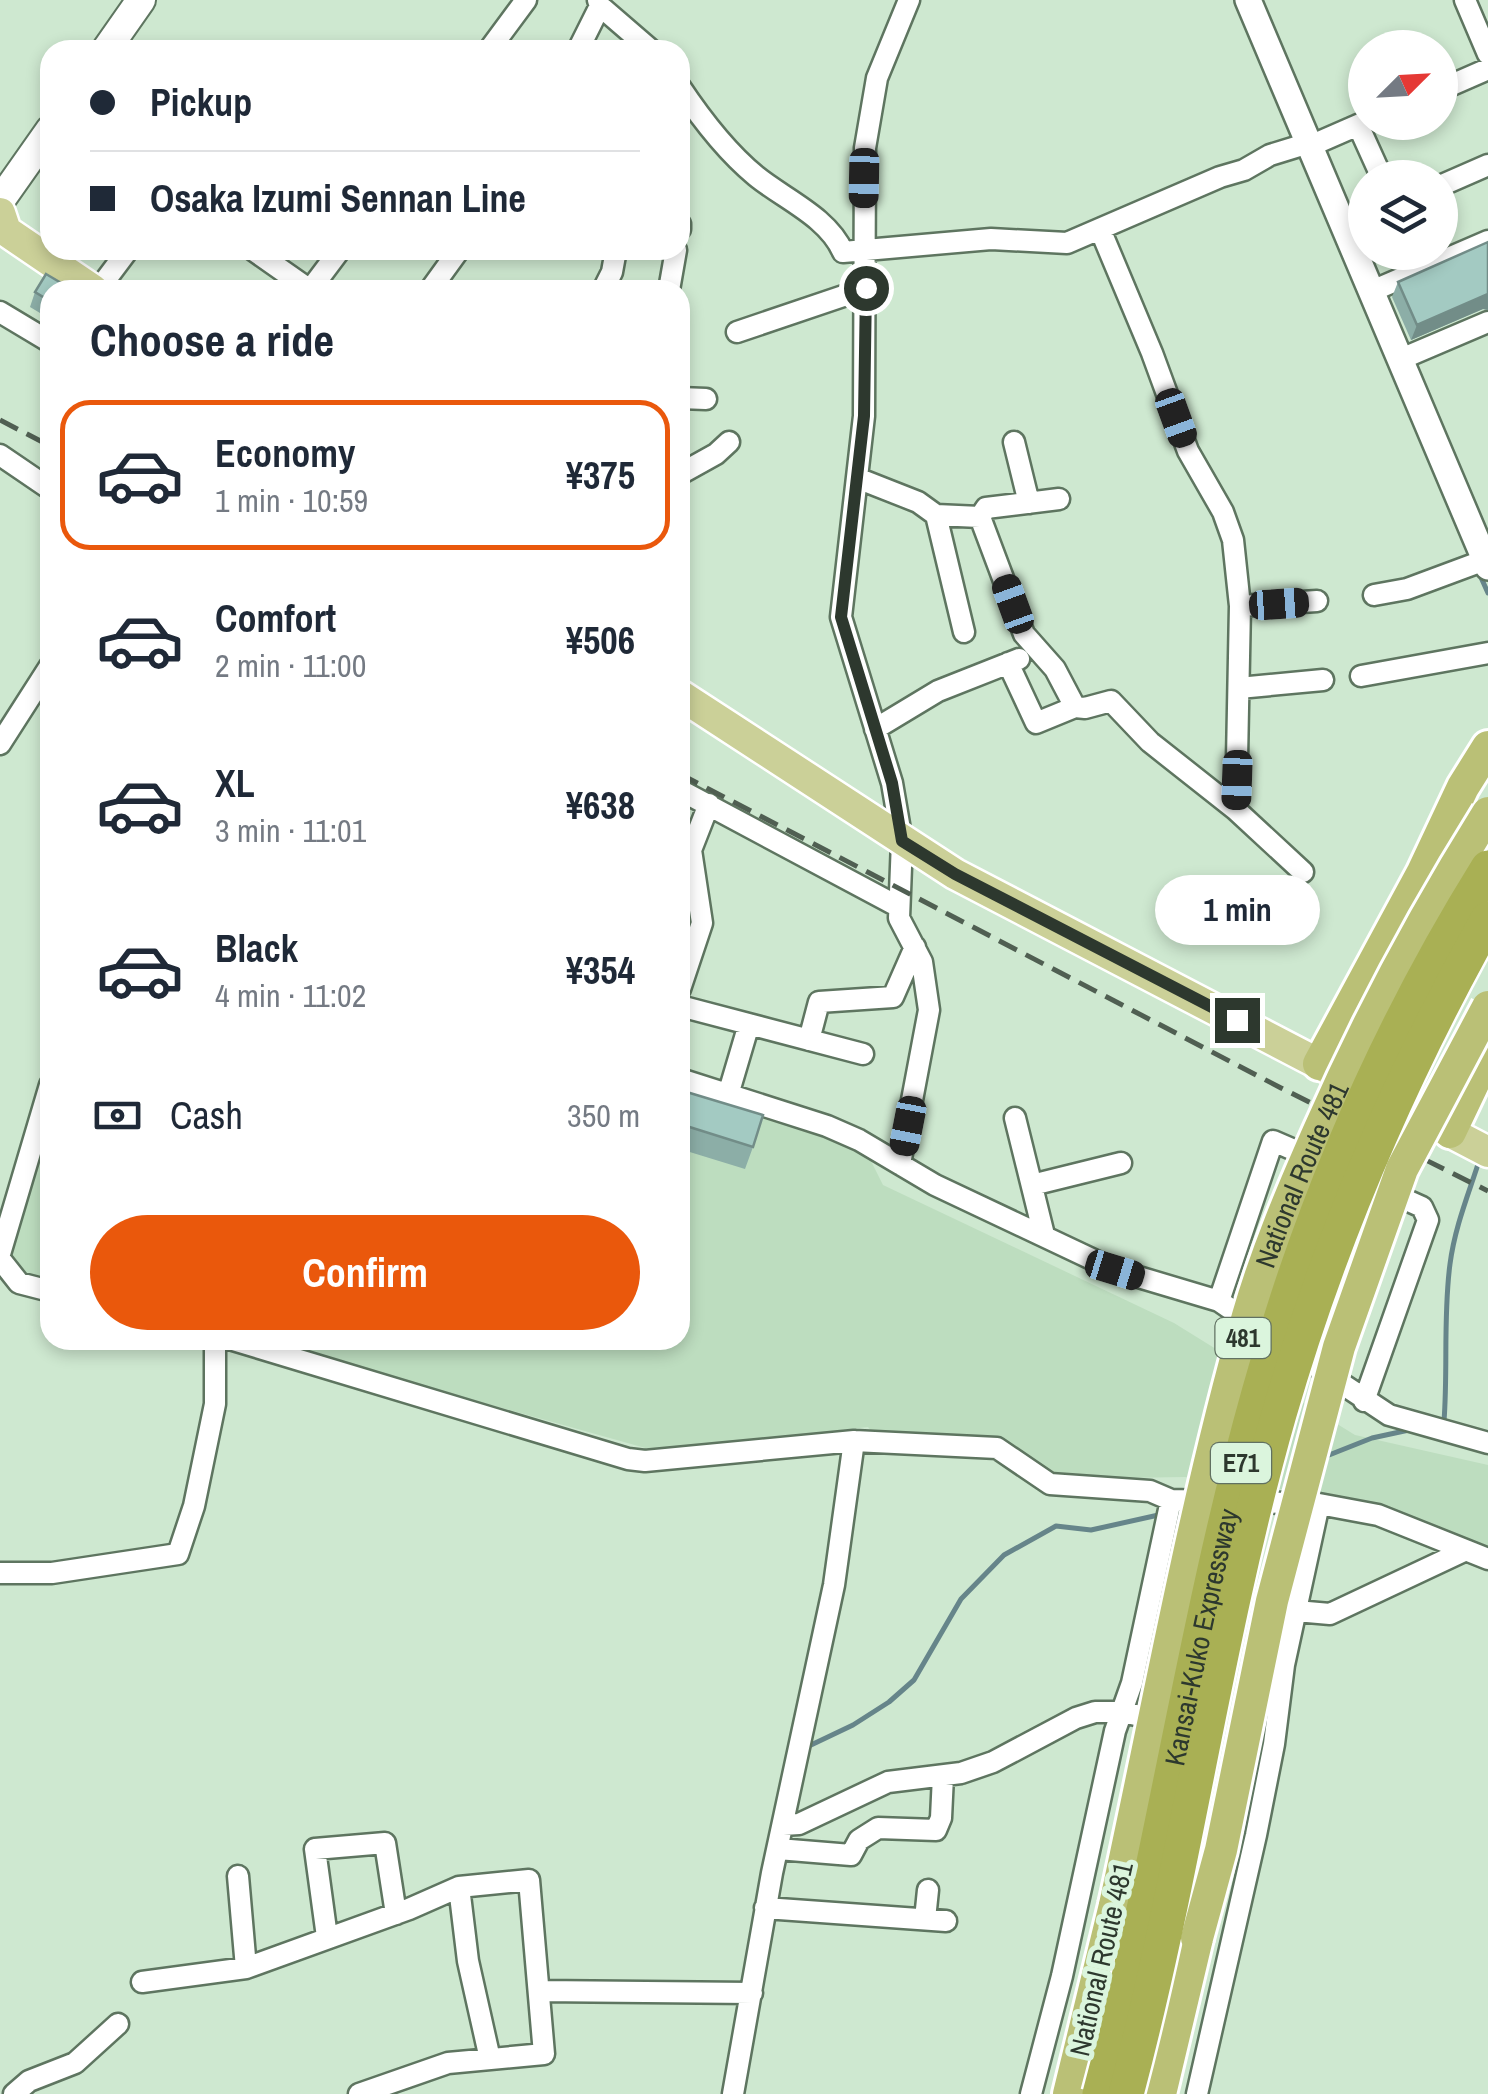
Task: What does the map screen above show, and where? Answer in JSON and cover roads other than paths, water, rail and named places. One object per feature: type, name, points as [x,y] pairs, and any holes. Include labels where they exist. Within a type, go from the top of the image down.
[{"type":"highway","points":[[1318,1064],[1422,874],[1463,787],[1488,747]]},
{"type":"highway","name":"National Route 481","points":[[1069,2094],[1116,1905],[1204,1490],[1254,1298],[1298,1178],[1362,1035],[1430,904],[1488,813]]},
{"type":"highway","name":"Kansai-Kuko Expressway","points":[[1100,2094],[1131,1971],[1233,1493],[1282,1314],[1339,1158],[1390,1045],[1455,921],[1488,868]]},
{"type":"highway","name":"Kansai-Kuko Expressway","points":[[1126,2094],[1165,1939],[1250,1524],[1285,1395],[1325,1270],[1380,1132],[1488,920]]},
{"type":"highway","points":[[1160,2094],[1221,1850],[1272,1601],[1339,1346],[1402,1169],[1488,1007]]},
{"type":"highway","points":[[1471,1143],[1488,1052]]},
{"type":"main road","points":[[112,40],[135,2]]},
{"type":"main road","points":[[0,202],[40,144]]},
{"type":"main road","points":[[0,214],[6,231],[40,253]]},
{"type":"main road","points":[[50,260],[81,280]]},
{"type":"main road","points":[[690,702],[955,874],[1471,1143]]},
{"type":"street","points":[[496,40],[526,0]]},
{"type":"street","points":[[900,1164],[928,1010],[922,962],[899,918],[902,841],[892,783],[841,617],[864,416],[865,148],[876,78],[910,0]]},
{"type":"street","points":[[1248,0],[1486,563],[1407,589],[1374,595]]},
{"type":"street","points":[[1465,0],[1488,54]]},
{"type":"street","points":[[582,40],[599,3],[640,40]]},
{"type":"street","points":[[1458,82],[1488,69]]},
{"type":"street","points":[[690,99],[756,176],[837,238],[843,252],[991,240],[1067,243],[1220,176],[1244,170],[1270,155],[1348,129]]},
{"type":"street","points":[[1458,178],[1488,165]]},
{"type":"street","points":[[1100,230],[1188,451],[1234,540],[1240,606],[1236,810]]},
{"type":"street","points":[[1372,290],[1488,241]]},
{"type":"street","points":[[104,280],[120,260]]},
{"type":"street","points":[[267,260],[296,280]]},
{"type":"street","points":[[736,332],[866,288]]},
{"type":"street","points":[[0,312],[40,336]]},
{"type":"street","points":[[1401,360],[1488,322]]},
{"type":"street","points":[[690,398],[706,399]]},
{"type":"street","points":[[690,468],[729,442]]},
{"type":"street","points":[[1014,442],[1029,503]]},
{"type":"street","points":[[0,455],[40,483]]},
{"type":"street","points":[[857,478],[918,502],[936,515],[980,516]]},
{"type":"street","points":[[980,516],[986,508],[1059,500]]},
{"type":"street","points":[[936,515],[964,632]]},
{"type":"street","points":[[980,516],[1024,634],[1055,669],[1076,706]]},
{"type":"street","points":[[1240,606],[1317,601]]},
{"type":"street","points":[[875,728],[938,690],[1039,651]]},
{"type":"street","points":[[1362,676],[1488,653]]},
{"type":"street","points":[[1008,663],[1036,723],[1076,706],[1085,708],[1111,701],[1150,742],[1236,810],[1303,872]]},
{"type":"street","points":[[1239,688],[1322,680]]},
{"type":"street","points":[[0,744],[40,682]]},
{"type":"street","points":[[690,795],[900,907]]},
{"type":"street","points":[[690,958],[702,923],[691,850],[709,804]]},
{"type":"street","points":[[809,1040],[820,1002],[893,997],[914,948]]},
{"type":"street","points":[[690,1009],[863,1054]]},
{"type":"street","points":[[728,1094],[749,1024]]},
{"type":"street","points":[[690,1082],[827,1126],[859,1140],[935,1185],[1115,1270],[1219,1301],[1389,1415],[1488,1443]]},
{"type":"street","points":[[1015,1118],[1044,1235]]},
{"type":"street","points":[[40,1119],[0,1256],[9,1280],[40,1288]]},
{"type":"street","points":[[1219,1301],[1273,1141],[1422,1207],[1428,1220],[1364,1401]]},
{"type":"street","points":[[1032,1184],[1120,1163]]},
{"type":"street","points":[[0,1573],[52,1573],[178,1554],[194,1506],[215,1404],[215,1350]]},
{"type":"street","points":[[268,1350],[645,1461],[854,1441],[997,1448],[1050,1484],[1150,1491],[1171,1500],[1320,1504],[1378,1515],[1488,1559]]},
{"type":"street","points":[[733,2094],[766,1908],[834,1585],[854,1441]]},
{"type":"street","points":[[1030,2094],[1062,1976],[1115,1731],[1132,1683],[1171,1500]]},
{"type":"street","points":[[1198,2094],[1274,1744],[1284,1665],[1320,1504]]},
{"type":"street","points":[[1296,1611],[1330,1614],[1464,1552]]},
{"type":"street","points":[[783,1825],[799,1824],[888,1782],[943,1776],[992,1762],[1076,1718],[1096,1712],[1122,1712],[1274,1744]]},
{"type":"street","points":[[778,1848],[850,1855],[860,1840],[878,1828],[936,1830],[941,1818],[943,1776]]},
{"type":"street","points":[[327,1937],[315,1849],[384,1843],[396,1914]]},
{"type":"street","points":[[238,1876],[246,1968]]},
{"type":"street","points":[[142,1982],[246,1968],[459,1887],[529,1880],[544,2054],[448,2063],[359,2094]]},
{"type":"street","points":[[459,1887],[468,1962],[490,2059]]},
{"type":"street","points":[[766,1908],[847,1904],[935,1920],[928,1890]]},
{"type":"street","points":[[539,1991],[752,1994]]},
{"type":"street","points":[[14,2094],[29,2080],[75,2063],[118,2024]]},
{"type":"waterway","points":[[1479,573],[1488,593]]},
{"type":"waterway","points":[[1439,1423],[1444,1421],[1450,1264],[1480,1158]]},
{"type":"waterway","points":[[1324,1457],[1372,1438],[1409,1430]]},
{"type":"waterway","points":[[811,1745],[853,1725],[914,1680],[961,1599],[1004,1555],[1056,1526],[1091,1530],[1163,1514]]},
{"type":"railway","points":[[0,420],[40,441]]},
{"type":"railway","points":[[690,779],[1281,1088],[1488,1191]]}]
